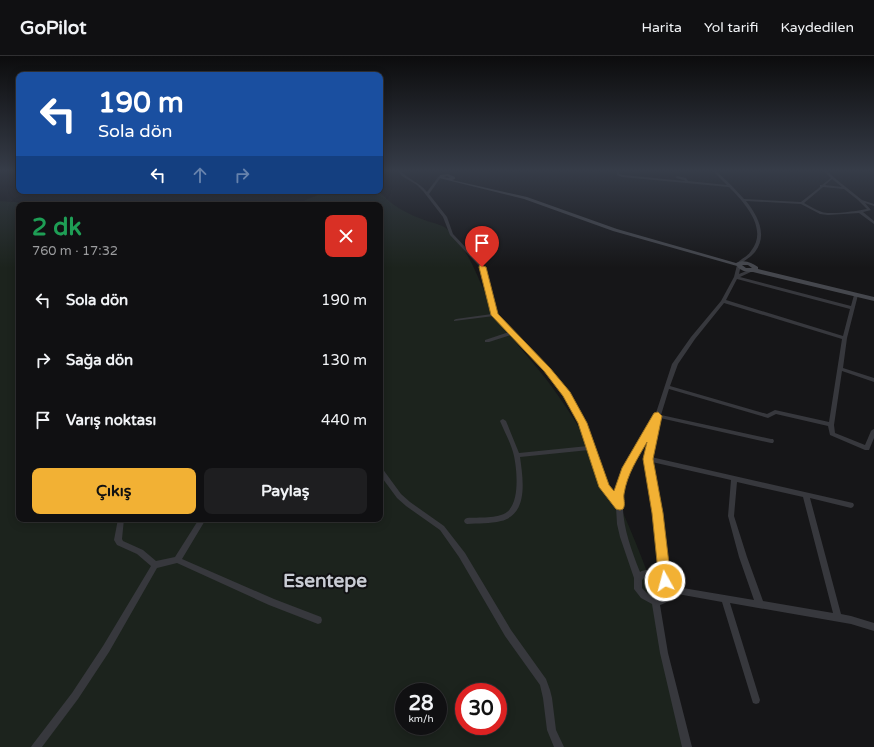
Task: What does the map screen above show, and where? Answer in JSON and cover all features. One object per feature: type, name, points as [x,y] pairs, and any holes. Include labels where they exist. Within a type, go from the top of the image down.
[{"type":"street","points":[[434,203],[445,217],[451,234],[482,267],[495,315],[547,370],[567,394],[582,423],[604,487],[620,506]]},
{"type":"street","points":[[540,203],[615,230],[739,264],[746,262],[754,268],[874,299]]},
{"type":"street","points":[[658,416],[627,468],[618,494],[622,533],[638,578],[637,585],[640,592],[647,598],[655,601],[666,598],[667,585],[648,459],[658,416],[675,364],[693,338],[723,301],[736,277],[739,264],[757,249],[760,239],[759,224],[745,203]]},
{"type":"street","points":[[803,203],[826,214],[860,212],[869,209],[863,203]]},
{"type":"street","points":[[860,212],[874,223]]},
{"type":"street","points":[[748,258],[754,268]]},
{"type":"street","points":[[736,277],[754,268],[874,296]]},
{"type":"street","points":[[736,277],[852,308]]},
{"type":"street","points":[[856,295],[845,338],[831,425],[832,434],[867,448],[874,432]]},
{"type":"street","points":[[723,301],[845,338]]},
{"type":"street","points":[[456,320],[495,315]]},
{"type":"street","points":[[487,341],[512,333]]},
{"type":"street","points":[[840,369],[874,380]]},
{"type":"street","points":[[667,387],[768,416],[775,412],[831,425]]},
{"type":"street","points":[[658,416],[771,441]]},
{"type":"street","points":[[467,521],[502,518],[510,513],[520,495],[517,455],[503,421]]},
{"type":"street","points":[[517,455],[591,448]]},
{"type":"street","points":[[648,459],[851,505]]},
{"type":"street","points":[[383,474],[399,496],[442,528],[462,555],[508,633],[543,682],[546,690],[551,733],[559,747]]},
{"type":"street","points":[[734,479],[731,516],[743,557],[760,605]]},
{"type":"street","points":[[806,495],[838,618]]},
{"type":"street","points":[[121,522],[118,540],[120,543],[140,552],[155,565]]},
{"type":"street","points":[[177,560],[201,522]]},
{"type":"street","points":[[36,747],[75,696],[106,649],[155,565],[177,560],[272,602],[318,620]]},
{"type":"street","points":[[638,578],[643,574],[650,573],[658,576],[667,585],[725,599],[851,620],[874,627]]},
{"type":"street","points":[[725,599],[756,700]]},
{"type":"street","points":[[655,601],[664,653],[687,747]]},
{"type":"shaded area","points":[[0,203],[16,203],[16,522],[383,522],[383,203],[392,203],[408,213],[445,228],[456,238],[470,260],[498,318],[550,384],[585,437],[620,506],[649,577],[656,579],[662,586],[663,592],[655,596],[685,747],[0,747]]},
{"type":"district","name":"Esentepe","points":[[325,581]]},
{"type":"route","points":[[482,267],[484,279],[495,315],[547,370],[567,394],[582,423],[604,487],[620,506],[618,494],[627,468],[658,416],[648,459],[657,513],[665,581]]}]
